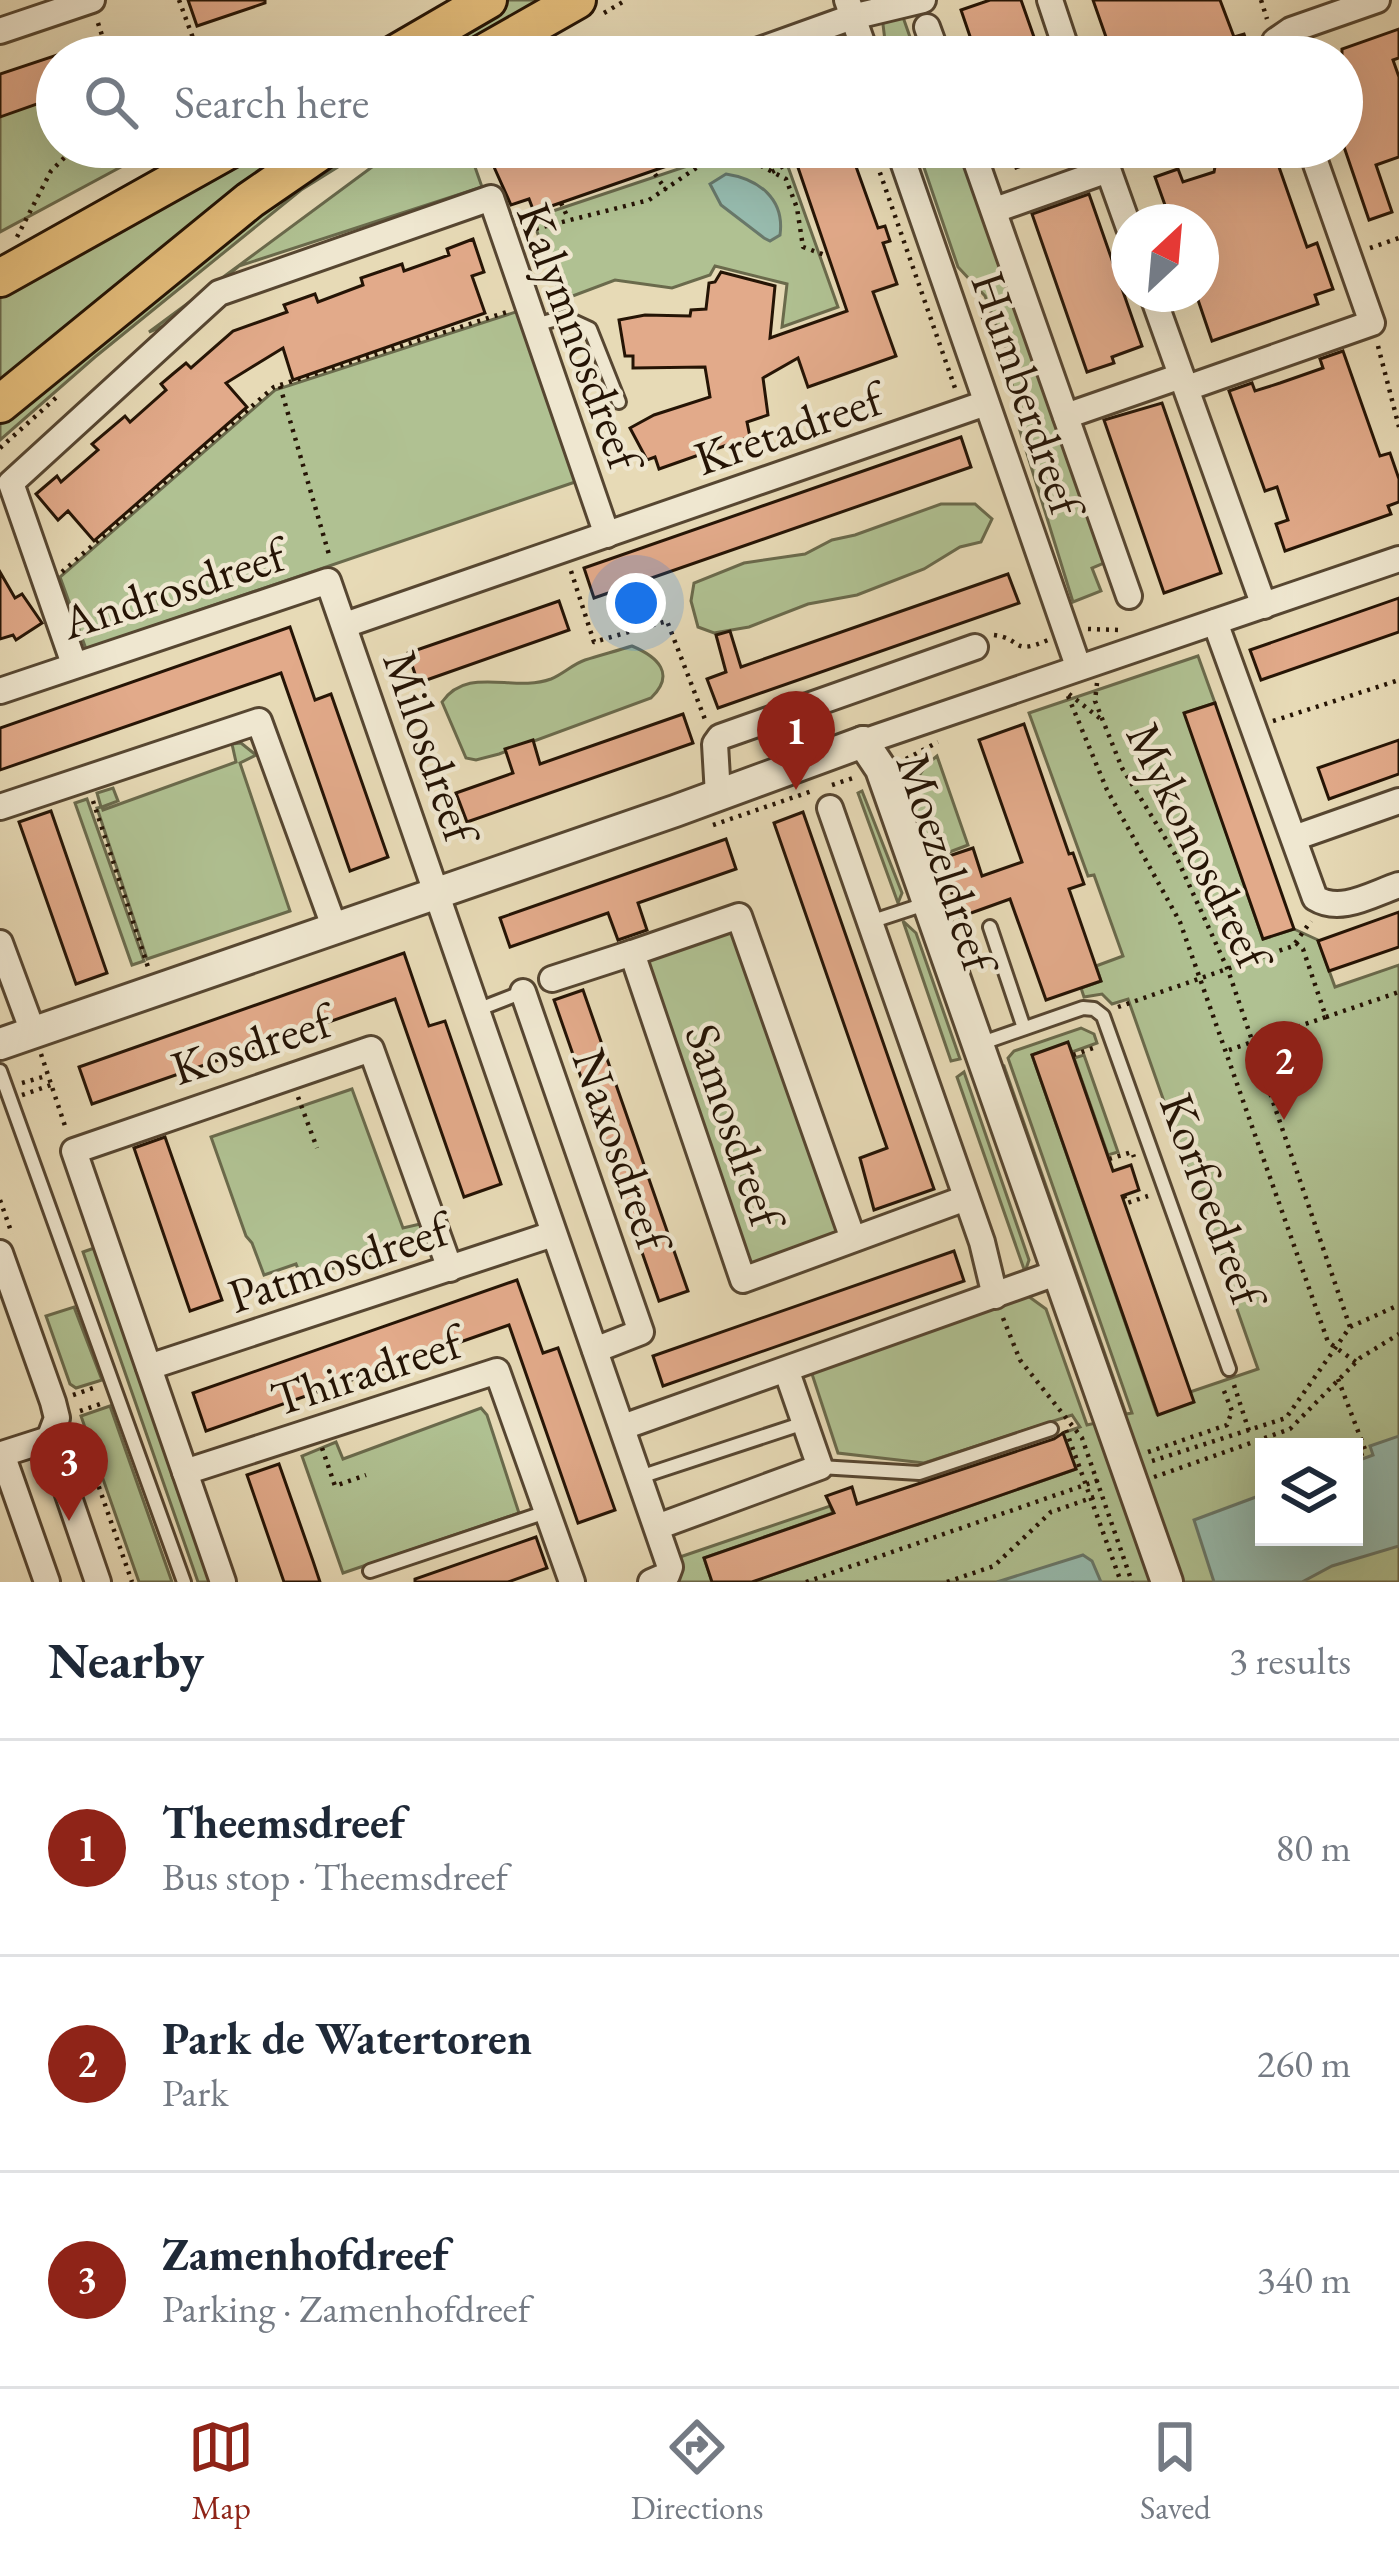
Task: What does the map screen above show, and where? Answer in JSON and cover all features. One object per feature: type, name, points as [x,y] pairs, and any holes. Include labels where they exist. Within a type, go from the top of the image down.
[{"type":"main road","points":[[426,36],[488,0]]},
{"type":"main road","points":[[514,36],[577,0]]},
{"type":"main road","points":[[0,278],[196,168]]},
{"type":"main road","points":[[0,404],[250,200],[297,168]]},
{"type":"street","points":[[9,18],[91,0]]},
{"type":"street","points":[[787,36],[850,8],[923,0]]},
{"type":"street","points":[[1049,0],[1062,36]]},
{"type":"street","points":[[1282,36],[1377,0]]},
{"type":"street","points":[[927,27],[930,36]]},
{"type":"street","name":"Humberdreef","points":[[905,168],[1067,633],[1074,676]]},
{"type":"street","name":"Humberdreef","points":[[979,168],[1130,596]]},
{"type":"street","points":[[995,210],[1089,168]]},
{"type":"street","points":[[1108,168],[1120,204]]},
{"type":"street","points":[[1066,416],[1372,323],[1317,168]]},
{"type":"street","name":"Kalymnosdreef","points":[[74,664],[11,483],[219,292],[491,198],[608,536]]},
{"type":"street","points":[[1159,312],[1264,606]]},
{"type":"street","name":"Kretadreef","points":[[345,625],[986,403]]},
{"type":"street","points":[[0,1044],[863,742],[1074,676],[1155,642],[1399,559]]},
{"type":"street","name":"Androsdreef","points":[[0,691],[328,581],[345,625]]},
{"type":"street","points":[[1215,622],[1315,898],[1344,904],[1399,884]]},
{"type":"street","name":"Milosdreef","points":[[345,625],[437,894]]},
{"type":"street","points":[[718,795],[715,744],[720,737],[975,647]]},
{"type":"street","points":[[0,807],[259,721],[335,929]]},
{"type":"street","name":"Moezeldreef","points":[[863,742],[881,769],[920,905],[975,1046],[1147,1582]]},
{"type":"street","points":[[1294,838],[1399,801]]},
{"type":"street","name":"Moezeldreef","points":[[830,808],[966,1198],[995,1296]]},
{"type":"street","name":"Naxosdreef","points":[[437,894],[657,1527],[670,1572],[651,1582]]},
{"type":"street","name":"Samosdreef","points":[[552,979],[739,916],[854,1239]]},
{"type":"street","points":[[0,943],[33,1032]]},
{"type":"street","name":"Samosdreef","points":[[632,953],[742,1280],[966,1198]]},
{"type":"street","name":"Naxosdreef","points":[[523,992],[641,1333],[595,1350]]},
{"type":"street","name":"Kosdreef","points":[[74,1151],[371,1049],[450,1269]]},
{"type":"street","points":[[74,1151],[224,1582]]},
{"type":"street","name":"Patmosdreef","points":[[149,1367],[554,1234]]},
{"type":"street","points":[[0,1253],[53,1402],[57,1418],[49,1439],[98,1582]]},
{"type":"street","points":[[623,1427],[1048,1276]]},
{"type":"street","name":"Moezeldreef","points":[[1048,1276],[1139,1466],[1167,1582]]},
{"type":"street","name":"Thiradreef","points":[[185,1472],[497,1371],[572,1582]]},
{"type":"street","points":[[657,1527],[820,1467],[788,1372]]},
{"type":"street","points":[[47,1582],[2,1454],[49,1439]]},
{"type":"lane","points":[[530,316],[564,317],[590,329],[619,402]]},
{"type":"lane","points":[[869,922],[920,905]]},
{"type":"lane","points":[[989,927],[1024,1028]]},
{"type":"lane","name":"Naxosdreef","points":[[478,1010],[523,992]]},
{"type":"lane","points":[[975,1046],[1083,1008],[1103,1016]]},
{"type":"lane","name":"Korfoedreef","points":[[1103,1016],[1223,1371]]},
{"type":"lane","points":[[0,1071],[184,1582]]},
{"type":"lane","points":[[640,1478],[805,1422]]},
{"type":"lane","points":[[820,1467],[919,1474],[1057,1427]]},
{"type":"lane","points":[[370,1571],[549,1511]]},
{"type":"path","points":[[91,0],[102,36]]},
{"type":"path","points":[[179,0],[192,36]]},
{"type":"path","points":[[17,237],[54,168]]},
{"type":"path","points":[[504,237],[649,200],[698,168]]},
{"type":"path","points":[[765,168],[786,179],[803,247],[825,256]]},
{"type":"path","points":[[772,172],[780,168]]},
{"type":"path","points":[[655,174],[666,190]]},
{"type":"path","points":[[561,203],[568,218]]},
{"type":"path","points":[[1348,256],[1399,238]]},
{"type":"path","points":[[974,320],[1027,302]]},
{"type":"path","points":[[47,585],[280,386],[530,316]]},
{"type":"path","points":[[1372,323],[1399,427]]},
{"type":"path","points":[[280,386],[333,567],[328,581]]},
{"type":"path","points":[[565,550],[594,642],[667,621],[715,744]]},
{"type":"path","points":[[975,647],[996,634],[1018,647],[1030,648],[1085,629],[1132,630],[1155,642]]},
{"type":"path","points":[[1074,676],[1102,720]]},
{"type":"path","points":[[1074,676],[1107,790],[1180,922],[1328,1342],[1356,1362]]},
{"type":"path","name":"Mykonosdreef","points":[[1074,676],[1097,676],[1095,701],[1122,768],[1203,909],[1351,1327]]},
{"type":"path","points":[[1254,728],[1399,680]]},
{"type":"path","points":[[85,779],[155,989]]},
{"type":"path","points":[[1103,1016],[1296,943],[1323,903]]},
{"type":"path","points":[[1296,943],[1303,949],[1326,1017]]},
{"type":"path","points":[[1227,1051],[1399,992]]},
{"type":"path","points":[[33,1032],[74,1151]]},
{"type":"path","points":[[1073,1055],[1102,1045],[1097,1032]]},
{"type":"path","points":[[290,1076],[317,1148]]},
{"type":"path","points":[[1109,1160],[1132,1152],[1137,1167]]},
{"type":"path","points":[[1126,1203],[1148,1196],[1143,1182]]},
{"type":"path","points":[[995,1296],[1014,1351],[1075,1426],[1139,1466],[1290,1429],[1356,1362],[1399,1334]]},
{"type":"path","points":[[806,1582],[1293,1413],[1351,1327],[1399,1305]]},
{"type":"path","points":[[947,1582],[994,1566],[1051,1512],[1102,1494],[1139,1466],[1227,1425],[1232,1411],[1223,1371]]},
{"type":"path","name":"Korfoedreef","points":[[1223,1371],[1249,1431]]},
{"type":"path","points":[[1338,1379],[1361,1438]]},
{"type":"path","points":[[1057,1427],[1087,1484],[1121,1582]]},
{"type":"path","points":[[316,1432],[335,1486],[366,1475]]},
{"type":"path","points":[[1102,1494],[1132,1582]]},
{"type":"green space","points":[[508,0],[548,0],[486,36],[445,36]]},
{"type":"green space","points":[[880,0],[897,0],[910,36],[884,36]]},
{"type":"green space","points":[[36,101],[36,168],[119,168],[0,232],[0,116]]},
{"type":"green space","points":[[217,168],[275,168],[0,389],[0,293]]},
{"type":"green space","points":[[317,168],[336,168],[301,190],[0,440],[0,416]]},
{"type":"green space","points":[[371,168],[475,168],[482,187],[239,266],[169,324],[149,332]]},
{"type":"green space","points":[[681,168],[788,168],[838,307],[782,327],[787,284],[715,266],[710,275],[672,288],[615,280],[562,300],[532,218]]},
{"type":"green space","points":[[924,168],[971,168],[1109,561],[1092,568],[1101,591],[1073,602],[1016,418],[1009,358],[985,296],[958,267]]},
{"type":"green space","points":[[525,309],[581,480],[86,649],[60,577],[275,390]]},
{"type":"green space","points":[[941,504],[975,504],[992,519],[981,542],[960,547],[924,569],[857,595],[808,604],[749,627],[714,633],[698,627],[691,601],[694,583],[744,563],[805,554],[832,540]]},
{"type":"green space","points":[[632,646],[661,667],[662,681],[651,698],[499,754],[466,758],[442,702],[453,691],[478,682],[551,679],[581,662]]},
{"type":"green space","points":[[1198,656],[1215,703],[1185,713],[1263,939],[1294,929],[1318,940],[1335,987],[1399,965],[1399,1582],[752,1582],[1076,1469],[1063,1433],[1080,1427],[1072,1415],[924,1463],[838,1453],[811,1371],[1028,1296],[1046,1309],[1087,1425],[1096,1423],[999,1067],[1004,1066],[1126,1414],[1132,1413],[1008,1058],[1014,1051],[1081,1028],[1094,1034],[1097,1043],[1072,1052],[1068,1043],[1032,1055],[1157,1414],[1193,1402],[1190,1392],[1258,1369],[1128,999],[1112,1004],[1102,994],[1084,997],[1081,988],[1101,981],[1096,966],[1123,956],[1094,875],[1088,876],[1029,713]]},
{"type":"green space","points":[[241,743],[256,755],[240,763],[290,911],[147,959],[97,808],[101,807],[97,793],[113,788],[118,801],[103,810],[236,762],[232,744]]},
{"type":"green space","points":[[937,756],[968,845],[934,858],[914,791],[924,768]]},
{"type":"green space","points":[[862,791],[902,893],[898,903],[858,793]]},
{"type":"green space","points":[[87,799],[144,961],[132,965],[75,803]]},
{"type":"green space","points":[[903,921],[916,933],[960,1059],[951,1061]]},
{"type":"green space","points":[[733,927],[840,1236],[748,1270],[643,961]]},
{"type":"green space","points":[[1084,1055],[1118,1152],[1108,1155],[1074,1058]]},
{"type":"green space","points":[[964,1072],[1029,1260],[1025,1272],[957,1077]]},
{"type":"green space","points":[[352,1089],[403,1228],[420,1224],[424,1237],[302,1279],[296,1264],[264,1275],[211,1137]]},
{"type":"green space","points":[[100,1246],[217,1582],[198,1582],[83,1252]]},
{"type":"green space","points":[[74,1307],[102,1380],[76,1388],[70,1384],[46,1316]]},
{"type":"green space","points":[[110,1406],[172,1582],[139,1582],[81,1416]]},
{"type":"green space","points":[[481,1408],[519,1513],[343,1573],[302,1456],[336,1442],[343,1459]]},
{"type":"green space","points":[[830,1506],[833,1513],[704,1558],[712,1582],[673,1582],[682,1571],[677,1558]]},
{"type":"water","points":[[726,174],[767,193],[778,211],[780,235],[770,241],[764,238],[721,205],[710,184]]},
{"type":"water","points":[[1399,1436],[1399,1546],[1332,1566],[1302,1582],[1214,1582],[1194,1520],[1255,1497],[1255,1546],[1363,1546],[1363,1459],[1373,1455],[1370,1446]]},
{"type":"water","points":[[1083,1555],[1092,1561],[1101,1582],[997,1582]]},
{"type":"building","points":[[188,0],[265,0],[265,3],[197,26]]},
{"type":"building","points":[[990,0],[1021,0],[1034,36],[970,36],[961,10]]},
{"type":"building","points":[[1093,0],[1220,0],[1234,36],[1106,36]]},
{"type":"building","points":[[1399,29],[1399,58],[1393,60],[1399,77],[1399,157],[1376,165],[1392,212],[1369,220],[1351,168],[1363,168],[1363,42]]},
{"type":"building","points":[[36,62],[36,104],[0,117],[0,74]]},
{"type":"building","points":[[494,168],[661,168],[534,212],[529,199],[511,205]]},
{"type":"building","points":[[798,168],[857,168],[878,228],[885,226],[890,241],[883,243],[897,284],[873,292],[896,356],[808,387],[798,358],[763,378],[768,415],[747,422],[750,437],[659,469],[655,457],[647,460],[630,428],[710,397],[705,367],[633,368],[633,356],[625,356],[619,320],[690,316],[691,310],[706,309],[709,283],[721,272],[775,286],[770,338],[847,311]]},
{"type":"building","points":[[1215,168],[1279,168],[1307,247],[1317,243],[1333,289],[1315,295],[1318,304],[1212,341],[1202,312],[1219,312],[1219,204],[1165,204],[1155,177],[1178,169],[1183,182]]},
{"type":"building","points":[[1089,194],[1111,257],[1111,312],[1130,312],[1142,346],[1087,372],[1032,214]]},
{"type":"building","points":[[473,239],[484,272],[472,276],[485,313],[293,380],[283,348],[226,383],[247,407],[94,541],[68,511],[58,520],[36,494],[57,476],[61,482],[98,450],[92,444],[125,416],[130,422],[166,390],[161,384],[186,363],[191,368],[233,331],[287,312],[284,305],[315,294],[318,302],[363,285],[361,278],[402,264],[404,271],[449,255],[447,249]]},
{"type":"building","points":[[1343,351],[1380,456],[1390,453],[1399,479],[1399,502],[1388,506],[1391,514],[1285,551],[1276,524],[1288,520],[1277,487],[1265,491],[1229,391],[1252,383],[1255,391],[1323,368],[1320,359]]},
{"type":"building","points":[[1162,403],[1221,573],[1164,593],[1104,420]]},
{"type":"building","points":[[961,437],[971,467],[594,598],[584,568]]},
{"type":"building","points":[[0,572],[15,598],[22,594],[42,623],[16,640],[13,635],[0,639]]},
{"type":"building","points":[[1008,574],[1019,603],[718,708],[707,679],[726,672],[716,635],[730,631],[741,667]]},
{"type":"building","points":[[1399,598],[1399,632],[1261,680],[1250,650]]},
{"type":"building","points":[[559,601],[569,630],[418,683],[408,653]]},
{"type":"building","points":[[290,627],[315,700],[331,694],[388,857],[350,871],[281,673],[0,770],[0,728]]},
{"type":"building","points":[[1215,703],[1294,929],[1263,939],[1184,713]]},
{"type":"building","points":[[683,714],[693,743],[467,822],[456,793],[513,773],[505,749],[533,740],[540,764]]},
{"type":"building","points":[[1024,724],[1084,884],[1069,889],[1101,981],[1046,1000],[1010,899],[960,917],[940,859],[973,848],[982,876],[1022,862],[979,740]]},
{"type":"building","points":[[1399,740],[1399,774],[1329,799],[1318,768]]},
{"type":"building","points":[[51,811],[107,973],[76,984],[19,822]]},
{"type":"building","points":[[803,812],[934,1189],[874,1210],[860,1158],[887,1148],[774,823]]},
{"type":"building","points":[[726,839],[736,869],[638,903],[647,930],[618,940],[608,913],[510,947],[500,918]]},
{"type":"building","points":[[1399,912],[1399,947],[1329,971],[1318,941]]},
{"type":"building","points":[[404,953],[429,1026],[445,1021],[501,1184],[464,1197],[395,999],[92,1104],[79,1067]]},
{"type":"building","points":[[583,990],[688,1291],[659,1301],[554,1000]]},
{"type":"building","points":[[1068,1042],[1113,1171],[1131,1165],[1139,1190],[1122,1196],[1194,1402],[1158,1415],[1032,1055]]},
{"type":"building","points":[[165,1137],[222,1300],[190,1311],[134,1148]]},
{"type":"building","points":[[954,1251],[964,1281],[663,1386],[653,1356]]},
{"type":"building","points":[[517,1280],[543,1353],[558,1348],[615,1510],[578,1523],[509,1325],[206,1431],[193,1393]]},
{"type":"building","points":[[1063,1433],[1076,1469],[752,1582],[712,1582],[704,1558],[834,1513],[826,1496],[852,1487],[857,1504]]},
{"type":"building","points":[[279,1464],[320,1582],[284,1582],[247,1475]]},
{"type":"building","points":[[536,1537],[547,1568],[508,1582],[415,1582],[415,1579]]},
{"type":"place","name":"Theemsdreef","points":[[796,790]]},
{"type":"place","name":"Park de Watertoren","points":[[1284,1120]]},
{"type":"place","name":"Zamenhofdreef","points":[[69,1521]]}]
